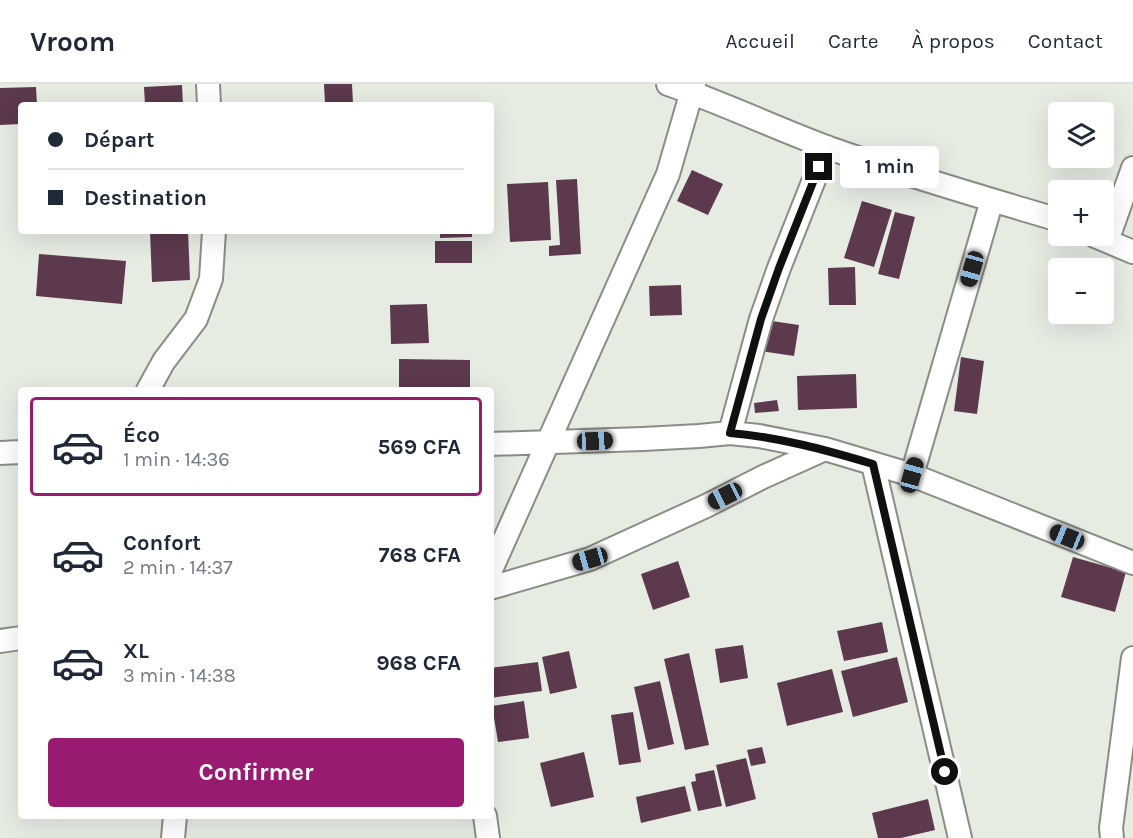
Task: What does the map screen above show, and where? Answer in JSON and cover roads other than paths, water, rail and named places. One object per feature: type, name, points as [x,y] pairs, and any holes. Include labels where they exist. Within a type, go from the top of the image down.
[{"type":"street","points":[[208,84],[209,102]]},
{"type":"street","points":[[668,84],[693,88],[827,147],[932,182],[1048,217]]},
{"type":"street","points":[[494,563],[668,174],[693,88]]},
{"type":"street","points":[[730,433],[761,319],[827,147]]},
{"type":"street","points":[[1114,210],[1133,168]]},
{"type":"street","points":[[912,475],[993,200]]},
{"type":"street","points":[[150,387],[164,361],[196,319],[211,279],[214,234]]},
{"type":"street","points":[[1114,244],[1133,252]]},
{"type":"street","points":[[494,444],[654,439],[730,433],[759,436],[825,450],[912,475],[1133,563]]},
{"type":"street","points":[[494,587],[590,559],[825,450]]},
{"type":"street","points":[[0,453],[18,453]]},
{"type":"street","points":[[873,464],[960,838]]},
{"type":"street","points":[[0,641],[18,638]]},
{"type":"street","points":[[1112,838],[1111,828],[1133,658]]},
{"type":"street","points":[[173,838],[175,819]]},
{"type":"street","points":[[486,819],[488,838]]}]
